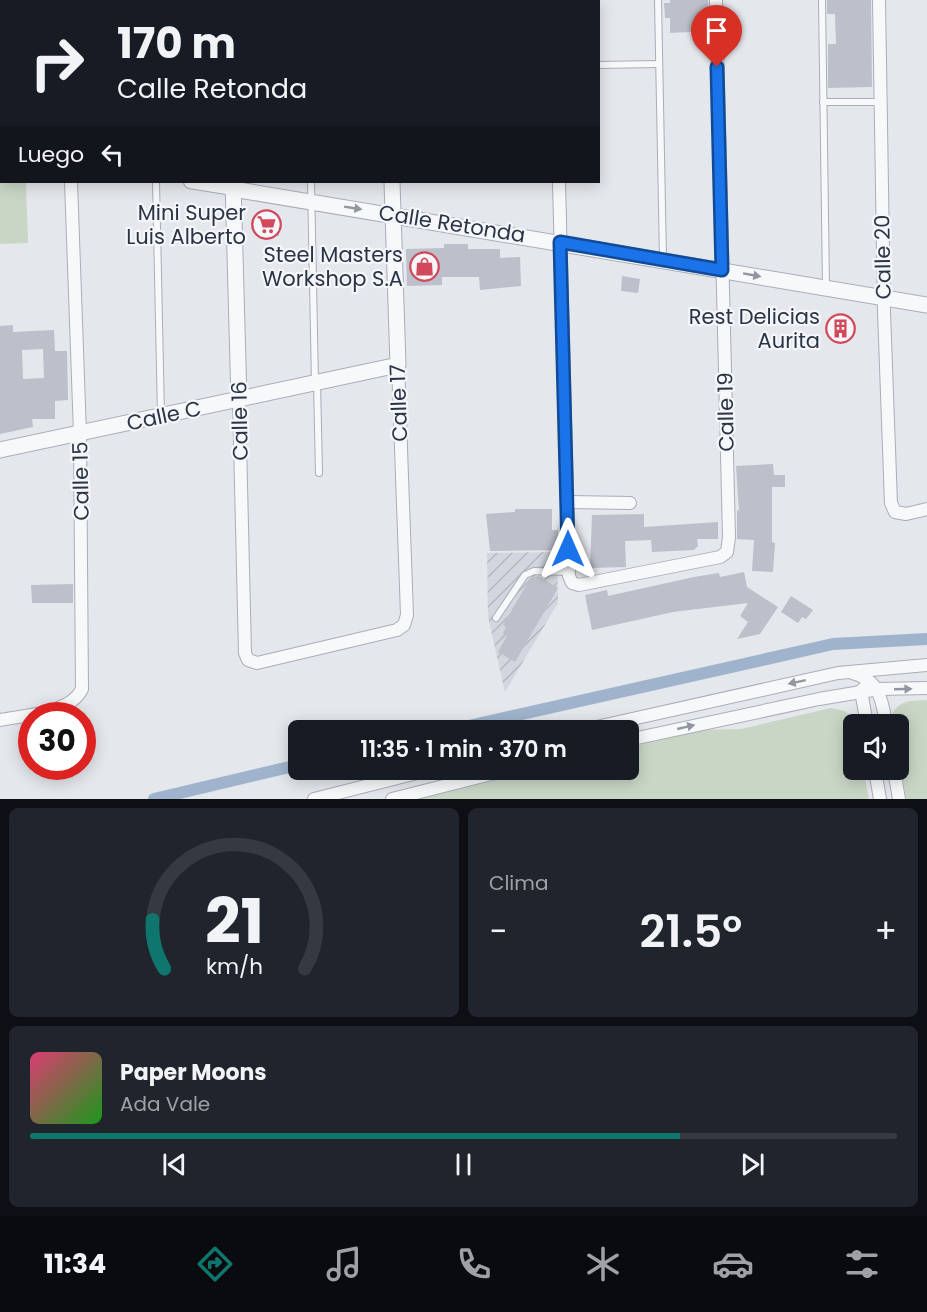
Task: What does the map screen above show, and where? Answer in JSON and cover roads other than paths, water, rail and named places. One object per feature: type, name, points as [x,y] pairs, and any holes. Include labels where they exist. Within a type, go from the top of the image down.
[{"type":"street","name":"Calle 19","points":[[569,574],[572,583],[579,585],[708,560],[727,552],[729,537],[716,0]]},
{"type":"street","name":"Calle 20","points":[[879,0],[884,298],[891,503],[895,512],[906,514],[927,509]]},
{"type":"street","name":"Calle 15","points":[[0,720],[62,707],[73,702],[82,689],[80,434],[71,183]]},
{"type":"street","name":"Calle Retonda","points":[[204,183],[233,185],[311,201],[927,305]]},
{"type":"street","name":"Calle 17","points":[[248,660],[257,663],[397,630],[404,625],[407,615],[392,183]]},
{"type":"street","points":[[559,183],[569,574]]},
{"type":"street","name":"Calle 16","points":[[233,185],[245,653],[248,660]]},
{"type":"street","name":"Calle C","points":[[0,450],[398,365]]},
{"type":"street","points":[[568,502],[630,503]]},
{"type":"street","points":[[628,720],[838,673],[927,665]]},
{"type":"street","points":[[639,738],[861,692],[875,685],[897,667]]},
{"type":"street","points":[[838,673],[855,674],[875,685],[927,688]]},
{"type":"street","points":[[875,685],[883,714]]},
{"type":"street","points":[[861,692],[865,714]]},
{"type":"street","points":[[314,799],[388,780]]},
{"type":"street","points":[[392,799],[467,780]]},
{"type":"street","points":[[877,780],[880,799]]},
{"type":"street","points":[[896,780],[900,799]]},
{"type":"lane","points":[[658,0],[663,260]]},
{"type":"lane","points":[[822,0],[826,288]]},
{"type":"lane","points":[[600,65],[659,64]]},
{"type":"lane","points":[[823,102],[881,102]]},
{"type":"lane","points":[[156,183],[161,416]]},
{"type":"lane","points":[[311,183],[319,472]]},
{"type":"lane","points":[[496,618],[525,575],[534,571],[569,574]]},
{"type":"waterway","points":[[495,720],[833,644],[927,639]]},
{"type":"waterway","points":[[154,799],[288,767]]},
{"type":"place","name":"Mini Super Luis Alberto","points":[[267,225]]},
{"type":"place","name":"Steel Masters Workshop S.A","points":[[424,267]]},
{"type":"place","name":"Rest Delicias Aurita","points":[[841,329]]}]
